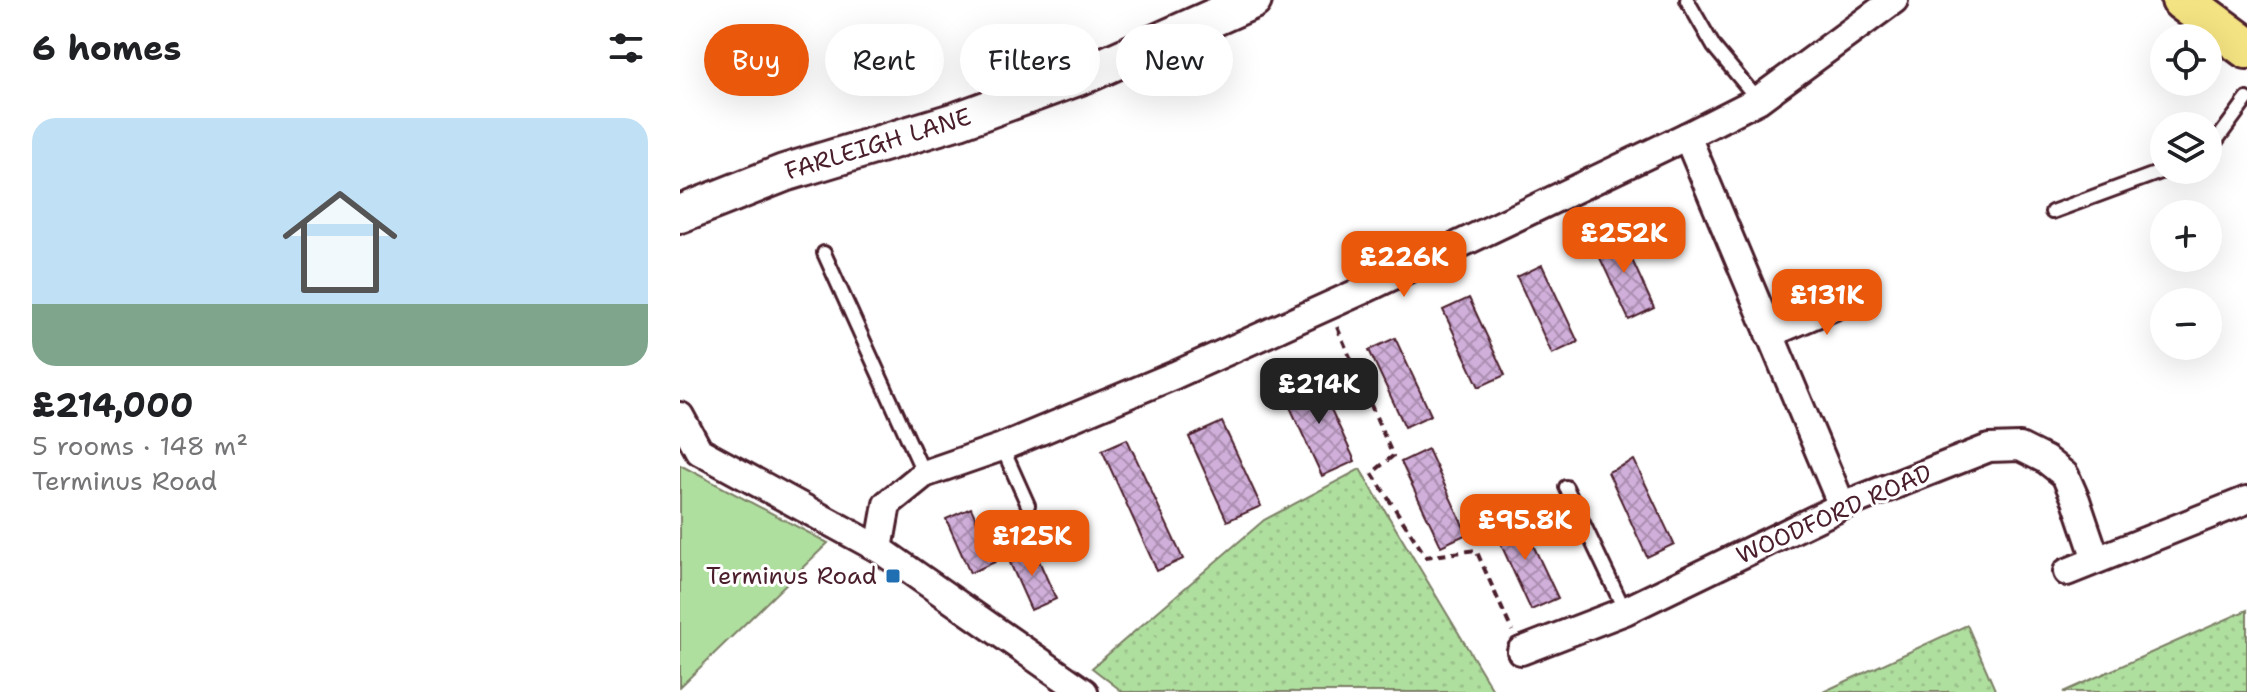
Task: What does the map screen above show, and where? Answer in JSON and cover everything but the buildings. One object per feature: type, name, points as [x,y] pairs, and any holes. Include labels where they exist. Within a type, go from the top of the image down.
[{"type":"main road","points":[[2182,0],[2242,34]]},
{"type":"street","name":"FARLEIGH LANE","points":[[680,214],[784,173],[959,120],[1091,72],[1204,16],[1253,0]]},
{"type":"street","points":[[879,549],[887,504],[924,474],[1002,447],[1175,375],[1687,136],[1758,100],[1894,0]]},
{"type":"street","points":[[1687,136],[1842,506]]},
{"type":"street","points":[[1769,334],[1865,293]]},
{"type":"street","points":[[680,416],[699,451],[879,549],[1084,692]]},
{"type":"street","name":"WOODFORD ROAD","points":[[1521,651],[1625,611],[1842,506],[1989,448],[2020,447],[2046,460],[2065,475],[2096,559]]},
{"type":"street","points":[[2067,572],[2247,500]]},
{"type":"lane","points":[[1687,0],[1714,47],[1758,100]]},
{"type":"lane","points":[[2222,133],[2247,99]]},
{"type":"lane","points":[[2052,212],[2150,176]]},
{"type":"lane","points":[[824,253],[924,474]]},
{"type":"lane","points":[[1002,447],[1028,505]]},
{"type":"lane","points":[[1566,487],[1625,611]]},
{"type":"path","points":[[1328,306],[1393,456],[1372,473],[1426,557],[1476,550],[1521,651]]},
{"type":"green space","points":[[680,465],[828,543],[680,687]]},
{"type":"green space","points":[[1360,469],[1494,692],[1123,692],[1092,668],[1264,520]]},
{"type":"green space","points":[[2247,610],[2247,692],[2063,692]]},
{"type":"green space","points":[[1967,625],[1996,692],[1823,692]]},
{"type":"place","name":"Terminus Road","points":[[893,576]]}]
